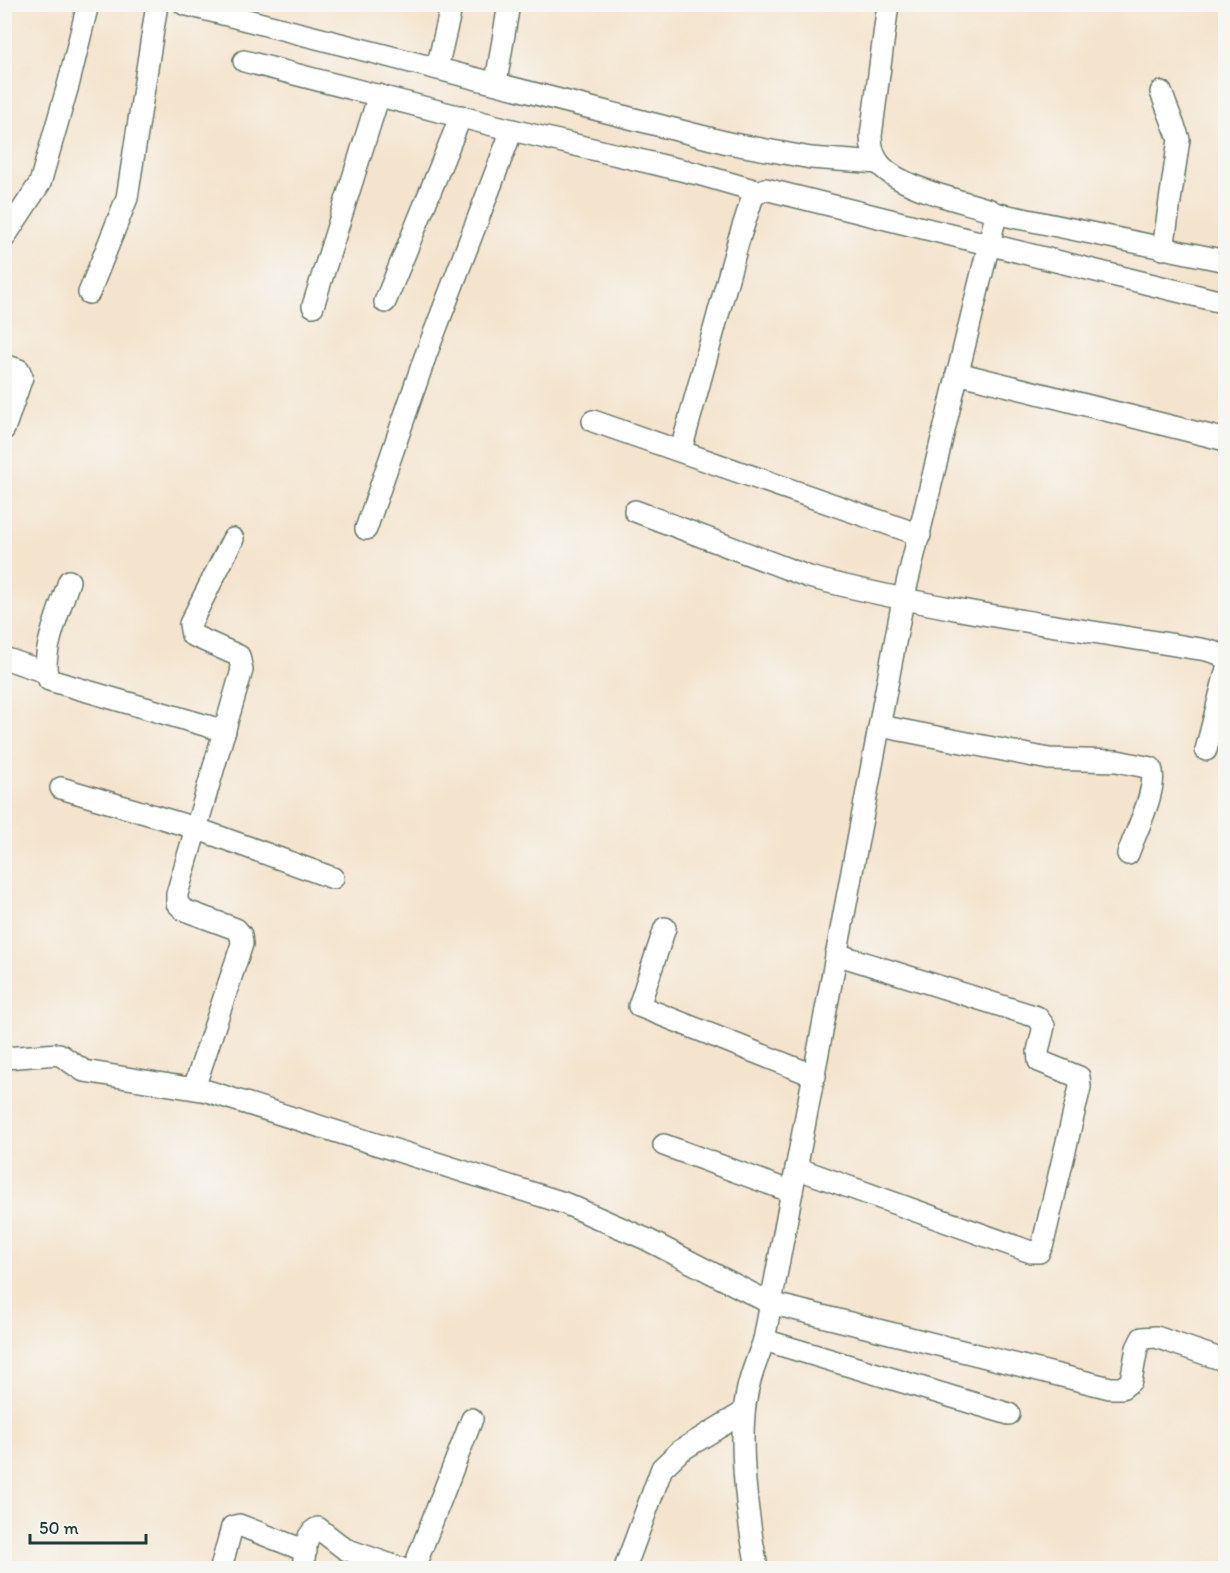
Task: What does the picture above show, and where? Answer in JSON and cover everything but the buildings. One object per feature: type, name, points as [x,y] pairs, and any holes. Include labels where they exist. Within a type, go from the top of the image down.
[{"type":"street","points":[[4,238],[40,183],[66,93],[88,4]]},
{"type":"street","points":[[89,294],[127,198],[157,4]]},
{"type":"street","points":[[437,68],[452,4]]},
{"type":"street","points":[[496,82],[508,4]]},
{"type":"street","points":[[879,163],[872,147],[871,136],[888,4]]},
{"type":"street","points":[[191,5],[496,82],[506,88],[728,143],[811,158],[879,163],[909,183],[993,226],[1226,303]]},
{"type":"street","points":[[244,61],[512,130],[698,174],[757,191],[773,190],[993,226],[1163,249],[1226,261]]},
{"type":"street","points":[[1161,92],[1179,140],[1163,249]]},
{"type":"street","points":[[313,306],[379,95]]},
{"type":"street","points":[[385,302],[461,116]]},
{"type":"street","points":[[366,529],[425,357],[512,130]]},
{"type":"street","points":[[681,450],[738,242],[757,191]]},
{"type":"street","points":[[757,1569],[749,1519],[744,1412],[747,1391],[764,1340],[903,600],[993,226]]},
{"type":"street","points":[[4,365],[19,370],[22,377],[4,429]]},
{"type":"street","points":[[957,373],[1226,440]]},
{"type":"street","points":[[593,421],[920,535]]},
{"type":"street","points":[[635,511],[809,577],[903,600],[1206,650],[1220,654],[1226,661]]},
{"type":"street","points":[[194,1088],[242,944],[241,935],[236,929],[184,910],[177,903],[177,894],[225,731],[242,670],[242,661],[239,656],[192,635],[190,624],[234,539]]},
{"type":"street","points":[[69,581],[46,658],[45,672],[49,680],[225,731]]},
{"type":"street","points":[[4,658],[45,672]]},
{"type":"street","points":[[1206,750],[1226,672]]},
{"type":"street","points":[[880,726],[1049,759],[1117,761],[1151,768],[1154,776],[1151,789],[1128,854]]},
{"type":"street","points":[[61,788],[195,828],[333,878]]},
{"type":"street","points":[[665,928],[639,1006],[815,1076]]},
{"type":"street","points":[[796,1168],[1031,1252],[1039,1252],[1080,1087],[1079,1077],[1039,1062],[1038,1051],[1044,1026],[1037,1017],[836,954]]},
{"type":"street","points":[[4,1058],[59,1054],[84,1071],[194,1088],[400,1150],[564,1203],[646,1239],[770,1303],[1110,1389],[1122,1388],[1131,1381],[1137,1348],[1142,1338],[1156,1336],[1226,1361]]},
{"type":"street","points":[[664,1145],[792,1192]]},
{"type":"street","points":[[764,1340],[1009,1414]]},
{"type":"street","points":[[625,1569],[662,1468],[680,1451],[744,1412]]},
{"type":"street","points":[[414,1569],[472,1419]]},
{"type":"street","points":[[221,1569],[232,1527],[239,1525],[304,1560],[309,1536],[312,1530],[318,1528],[345,1549],[400,1569]]}]
